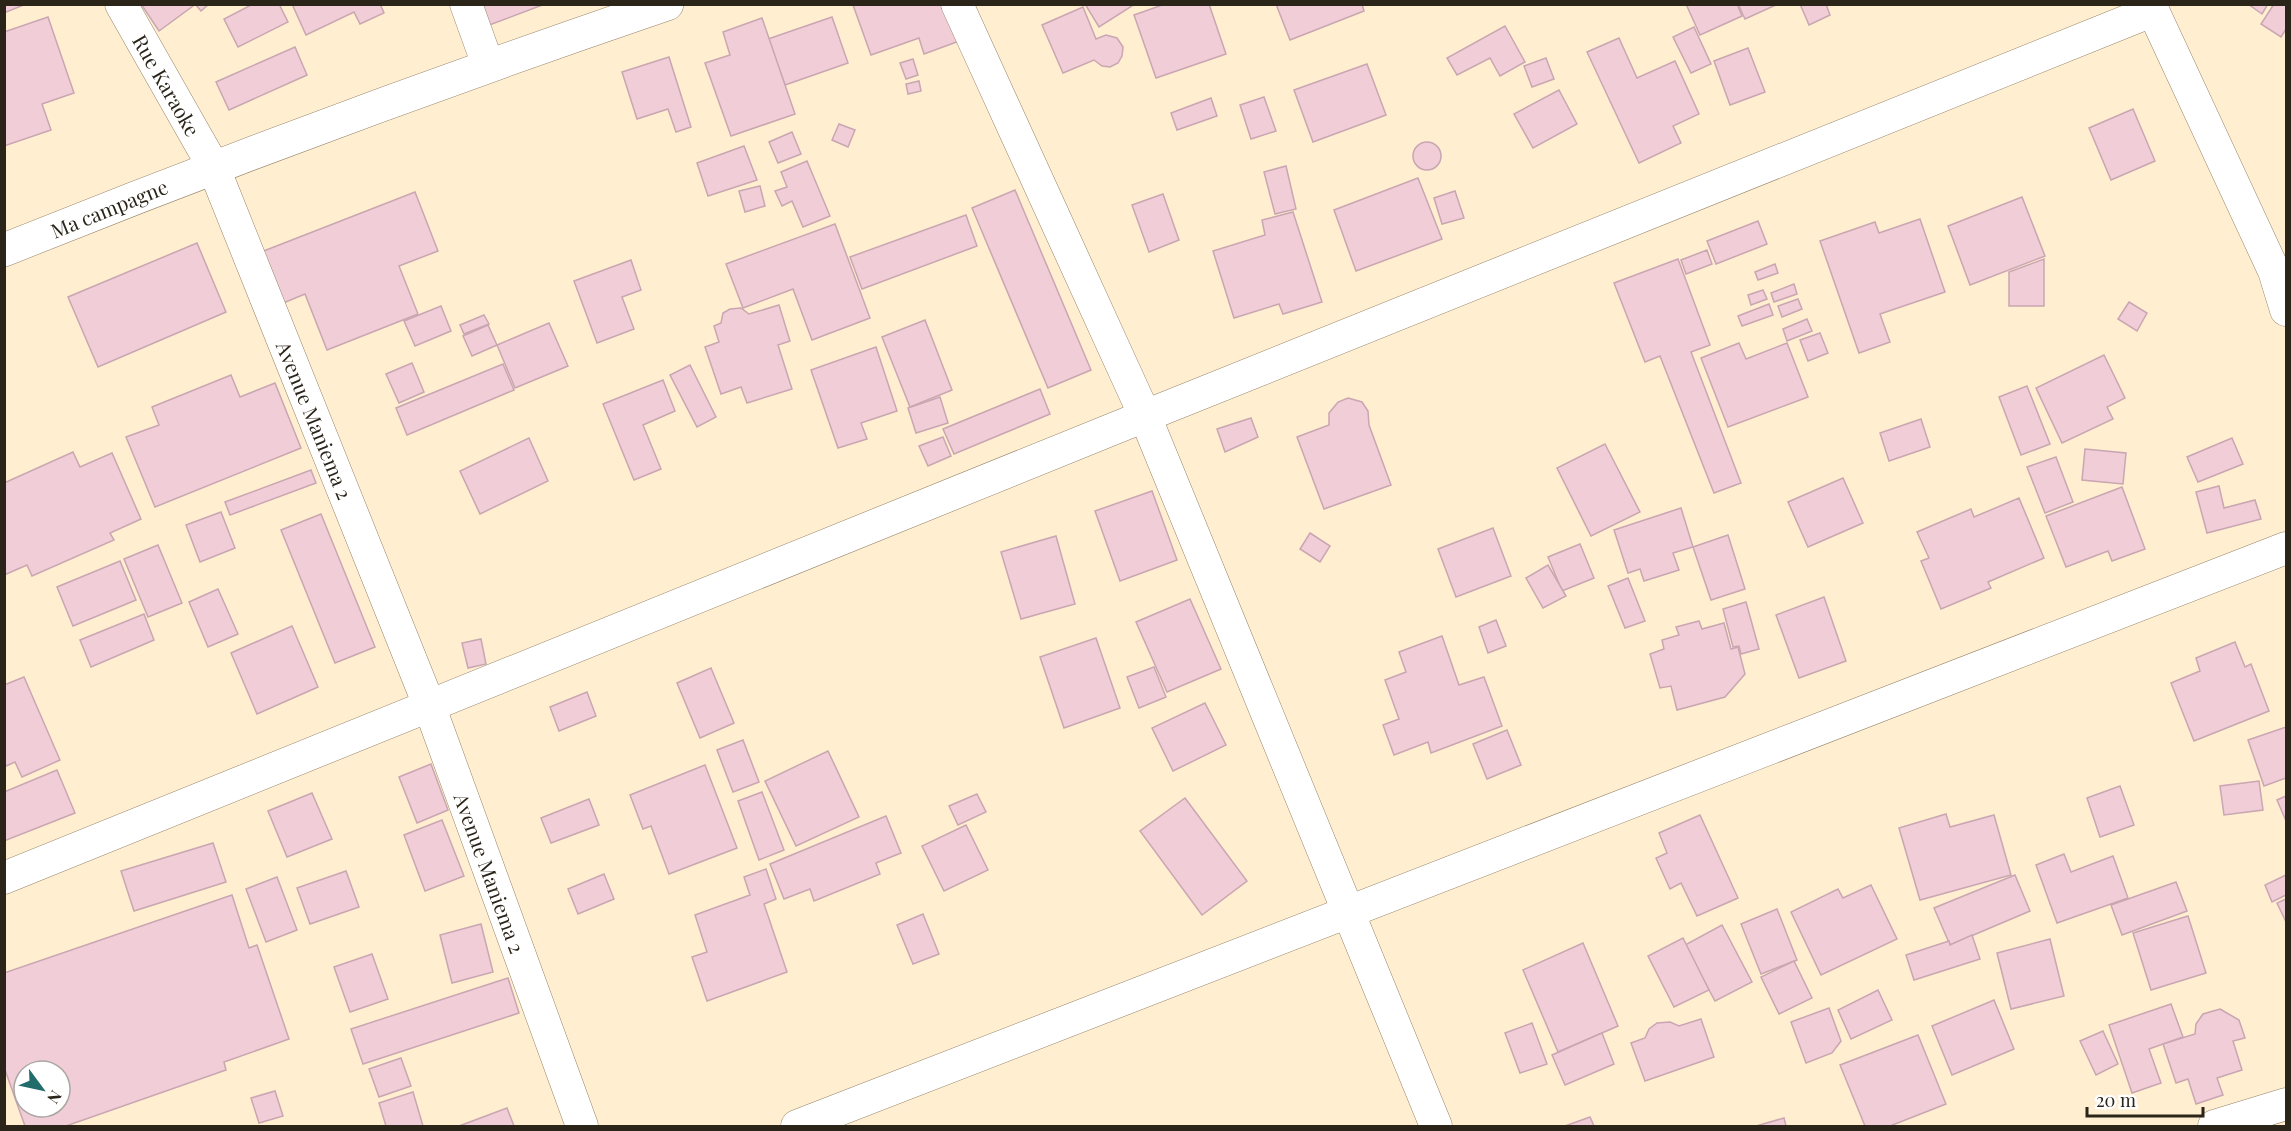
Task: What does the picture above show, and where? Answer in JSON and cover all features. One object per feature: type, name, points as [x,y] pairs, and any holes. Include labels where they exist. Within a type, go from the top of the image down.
[{"type":"street","name":"Rue Karaoke","points":[[121,4],[213,166]]},
{"type":"street","points":[[466,4],[488,65]]},
{"type":"street","points":[[213,166],[488,65],[667,4]]},
{"type":"street","points":[[957,4],[1145,416],[1436,1126]]},
{"type":"street","points":[[4,878],[2151,8],[2280,274],[2286,310]]},
{"type":"street","name":"Ma campagne","points":[[4,250],[213,166]]},
{"type":"street","name":"Avenue Maniema 2","points":[[213,166],[429,705],[582,1126]]},
{"type":"street","points":[[797,1126],[2286,548]]},
{"type":"street","points":[[2214,1126],[2286,1104]]},
{"type":"building","points":[[4,4],[26,4],[4,13]]},
{"type":"building","points":[[141,4],[192,4],[193,6],[159,31]]},
{"type":"building","points":[[195,4],[209,4],[201,11]]},
{"type":"building","points":[[253,4],[279,4],[288,22],[238,47],[224,19]]},
{"type":"building","points":[[292,4],[380,4],[384,13],[360,24],[354,12],[306,35]]},
{"type":"building","points":[[476,4],[545,4],[484,27]]},
{"type":"building","points":[[949,4],[962,40],[924,54],[919,38],[871,55],[853,5]]},
{"type":"building","points":[[1085,4],[1135,4],[1099,27]]},
{"type":"building","points":[[1165,4],[1209,4],[1226,54],[1156,78],[1134,15]]},
{"type":"building","points":[[1276,4],[1362,4],[1364,11],[1290,40]]},
{"type":"building","points":[[1686,4],[1737,4],[1742,16],[1700,35]]},
{"type":"building","points":[[1738,4],[1778,4],[1745,19]]},
{"type":"building","points":[[1800,4],[1826,4],[1830,15],[1809,25]]},
{"type":"building","points":[[2248,4],[2268,4],[2262,14]]},
{"type":"building","points":[[2274,4],[2286,4],[2286,29],[2281,37],[2261,24]]},
{"type":"building","points":[[1083,7],[1096,39],[1106,35],[1117,38],[1123,47],[1122,56],[1118,63],[1110,67],[1102,66],[1094,60],[1063,73],[1042,25]]},
{"type":"building","points":[[48,17],[74,93],[42,104],[51,130],[4,146],[4,32]]},
{"type":"building","points":[[832,17],[848,63],[785,85],[768,39]]},
{"type":"building","points":[[762,18],[795,114],[731,136],[705,63],[730,55],[723,32]]},
{"type":"building","points":[[1505,26],[1525,62],[1500,76],[1490,58],[1457,75],[1447,58]]},
{"type":"building","points":[[1694,27],[1711,64],[1691,73],[1673,37]]},
{"type":"building","points":[[1619,38],[1637,78],[1675,61],[1699,114],[1673,126],[1681,143],[1639,163],[1587,52]]},
{"type":"building","points":[[295,47],[307,75],[229,110],[216,82]]},
{"type":"building","points":[[1748,48],[1765,92],[1730,105],[1714,61]]},
{"type":"building","points":[[669,57],[691,127],[676,132],[668,109],[637,119],[622,72]]},
{"type":"building","points":[[1546,58],[1554,79],[1532,87],[1524,66]]},
{"type":"building","points":[[913,59],[918,75],[906,79],[900,63]]},
{"type":"building","points":[[1367,64],[1386,115],[1313,142],[1294,90]]},
{"type":"building","points":[[919,81],[921,91],[908,94],[906,84]]},
{"type":"building","points":[[1559,90],[1577,124],[1533,148],[1514,114]]},
{"type":"building","points":[[1264,97],[1276,131],[1251,139],[1240,105]]},
{"type":"building","points":[[1211,98],[1217,116],[1177,130],[1171,113]]},
{"type":"building","points":[[2133,109],[2155,161],[2111,180],[2089,128]]},
{"type":"building","points":[[839,124],[855,130],[848,147],[832,140]]},
{"type":"building","points":[[792,132],[801,154],[778,163],[769,142]]},
{"type":"building","points":[[1427,142],[1437,146],[1441,156],[1437,166],[1427,170],[1417,166],[1413,156],[1417,146]]},
{"type":"building","points":[[744,146],[757,180],[708,196],[697,163]]},
{"type":"building","points":[[807,161],[830,216],[803,227],[792,201],[782,206],[775,191],[787,187],[781,172]]},
{"type":"building","points":[[1286,166],[1296,209],[1275,214],[1264,172]]},
{"type":"building","points":[[1418,178],[1442,239],[1356,271],[1334,210]]},
{"type":"building","points":[[760,186],[765,206],[745,212],[739,191]]},
{"type":"building","points":[[1015,190],[1091,370],[1048,388],[972,208]]},
{"type":"building","points":[[1455,191],[1464,218],[1442,224],[1434,198]]},
{"type":"building","points":[[415,192],[438,251],[399,266],[418,314],[327,350],[305,294],[276,306],[256,254]]},
{"type":"building","points":[[1163,194],[1179,240],[1149,252],[1132,205]]},
{"type":"building","points":[[2022,197],[2045,256],[1970,285],[1948,226]]},
{"type":"building","points":[[1293,212],[1322,302],[1283,314],[1279,304],[1234,318],[1213,251],[1265,235],[1262,220]]},
{"type":"building","points":[[966,215],[977,246],[862,289],[850,257]]},
{"type":"building","points":[[1920,219],[1945,292],[1880,314],[1890,342],[1859,353],[1820,241],[1875,222],[1879,233]]},
{"type":"building","points":[[1758,221],[1767,244],[1716,264],[1707,241]]},
{"type":"building","points":[[835,224],[870,318],[812,340],[793,289],[743,308],[726,264]]},
{"type":"building","points":[[197,243],[226,312],[98,367],[68,297]]},
{"type":"building","points":[[1707,250],[1712,264],[1686,274],[1681,260]]},
{"type":"building","points":[[1678,259],[1710,345],[1691,352],[1741,483],[1714,493],[1660,356],[1645,362],[1614,283]]},
{"type":"building","points":[[2044,259],[2044,306],[2009,306],[2009,272]]},
{"type":"building","points":[[631,260],[641,290],[622,297],[634,329],[597,343],[574,281]]},
{"type":"building","points":[[1775,264],[1778,273],[1758,280],[1755,272]]},
{"type":"building","points":[[1794,284],[1797,294],[1774,302],[1771,293]]},
{"type":"building","points":[[1763,290],[1767,299],[1751,305],[1748,295]]},
{"type":"building","points":[[1798,299],[1802,309],[1782,317],[1778,306]]},
{"type":"building","points":[[2129,302],[2147,313],[2137,331],[2118,319]]},
{"type":"building","points":[[1769,304],[1773,315],[1742,326],[1738,316]]},
{"type":"building","points":[[779,305],[790,341],[778,345],[792,389],[747,403],[741,387],[721,394],[705,347],[719,342],[714,326],[721,323],[723,313],[730,309],[741,308],[749,314]]},
{"type":"building","points":[[441,306],[451,331],[415,346],[404,321]]},
{"type":"building","points":[[484,315],[489,324],[464,334],[460,325]]},
{"type":"building","points":[[1807,319],[1812,331],[1787,341],[1783,329]]},
{"type":"building","points":[[925,320],[952,390],[910,407],[882,337]]},
{"type":"building","points":[[549,323],[568,366],[515,388],[497,345]]},
{"type":"building","points":[[488,325],[497,345],[472,356],[463,336]]},
{"type":"building","points":[[1820,333],[1828,353],[1808,361],[1800,340]]},
{"type":"building","points":[[1739,343],[1746,359],[1787,343],[1808,397],[1728,427],[1701,358]]},
{"type":"building","points":[[876,347],[897,411],[861,423],[867,439],[838,448],[811,370]]},
{"type":"building","points":[[2104,355],[2125,398],[2107,407],[2113,419],[2062,443],[2036,388]]},
{"type":"building","points":[[412,363],[424,392],[399,403],[386,374]]},
{"type":"building","points":[[503,364],[514,390],[407,435],[396,408]]},
{"type":"building","points":[[690,365],[716,417],[697,427],[670,375]]},
{"type":"building","points":[[231,375],[240,397],[275,383],[301,448],[155,507],[126,437],[159,425],[152,407]]},
{"type":"building","points":[[663,380],[675,411],[643,425],[661,469],[634,480],[603,404]]},
{"type":"building","points":[[2027,386],[2050,444],[2021,455],[1999,397]]},
{"type":"building","points":[[1040,389],[1050,414],[954,454],[943,429]]},
{"type":"building","points":[[940,397],[948,423],[916,433],[908,408]]},
{"type":"building","points":[[1348,398],[1362,402],[1368,411],[1369,425],[1391,485],[1324,509],[1297,437],[1329,425],[1329,413],[1338,402]]},
{"type":"building","points":[[1251,418],[1258,437],[1225,452],[1217,429]]},
{"type":"building","points":[[1921,419],[1930,447],[1889,461],[1880,433]]},
{"type":"building","points":[[943,437],[951,456],[928,466],[919,446]]},
{"type":"building","points":[[529,438],[548,481],[480,514],[460,471]]},
{"type":"building","points":[[2232,438],[2243,464],[2198,482],[2187,457]]},
{"type":"building","points":[[1605,444],[1640,512],[1591,536],[1557,468]]},
{"type":"building","points":[[2085,449],[2126,453],[2123,484],[2082,480]]},
{"type":"building","points":[[73,452],[80,467],[112,453],[141,519],[110,533],[114,540],[32,576],[27,565],[4,575],[4,483]]},
{"type":"building","points":[[2056,457],[2073,502],[2045,513],[2027,467]]},
{"type":"building","points":[[311,470],[316,483],[230,515],[225,502]]},
{"type":"building","points":[[1843,478],[1863,523],[1808,547],[1788,502]]},
{"type":"building","points":[[2219,486],[2224,508],[2255,500],[2261,519],[2207,533],[2196,492]]},
{"type":"building","points":[[2122,487],[2145,549],[2112,561],[2108,551],[2066,567],[2046,516]]},
{"type":"building","points":[[1152,491],[1177,560],[1120,581],[1095,511]]},
{"type":"building","points":[[2019,498],[2044,558],[1988,582],[1991,588],[1941,609],[1921,561],[1929,558],[1917,532],[1971,509],[1974,517]]},
{"type":"building","points":[[1681,508],[1693,547],[1673,553],[1679,570],[1644,581],[1640,569],[1628,573],[1614,530]]},
{"type":"building","points":[[221,512],[235,548],[200,562],[186,525]]},
{"type":"building","points":[[321,514],[375,647],[335,663],[281,530]]},
{"type":"building","points":[[1493,528],[1511,576],[1456,597],[1438,549]]},
{"type":"building","points":[[1310,533],[1330,546],[1320,562],[1300,549]]},
{"type":"building","points":[[1728,535],[1745,589],[1711,600],[1693,547]]},
{"type":"building","points":[[1056,536],[1075,604],[1021,619],[1001,552]]},
{"type":"building","points":[[1580,544],[1594,578],[1562,591],[1548,557]]},
{"type":"building","points":[[158,545],[182,603],[148,617],[124,559]]},
{"type":"building","points":[[120,561],[136,600],[73,626],[57,587]]},
{"type":"building","points":[[1548,565],[1566,596],[1543,608],[1526,578]]},
{"type":"building","points":[[1628,578],[1645,621],[1625,628],[1608,586]]},
{"type":"building","points":[[218,589],[238,634],[208,647],[189,602]]},
{"type":"building","points":[[1824,597],[1846,661],[1799,678],[1776,615]]},
{"type":"building","points":[[1190,599],[1221,669],[1167,692],[1136,622]]},
{"type":"building","points":[[1746,602],[1759,649],[1741,654],[1739,646],[1733,647],[1723,609]]},
{"type":"building","points":[[144,614],[154,640],[91,667],[80,640]]},
{"type":"building","points":[[1496,620],[1506,646],[1488,653],[1479,627]]},
{"type":"building","points":[[1699,621],[1702,629],[1724,623],[1731,649],[1738,647],[1745,674],[1725,697],[1677,710],[1671,686],[1660,688],[1650,654],[1664,649],[1662,640],[1679,635],[1676,627]]},
{"type":"building","points":[[292,626],[318,687],[257,714],[231,653]]},
{"type":"building","points":[[1442,636],[1459,685],[1484,677],[1502,726],[1431,753],[1428,742],[1394,755],[1383,725],[1399,719],[1385,680],[1406,672],[1399,652]]},
{"type":"building","points":[[1096,638],[1120,708],[1064,728],[1040,657]]},
{"type":"building","points":[[481,639],[486,664],[468,668],[462,643]]},
{"type":"building","points":[[2235,642],[2245,667],[2251,664],[2269,711],[2194,741],[2171,683],[2200,671],[2196,658]]},
{"type":"building","points":[[1154,667],[1166,697],[1139,708],[1127,677]]},
{"type":"building","points":[[711,668],[734,723],[700,738],[677,683]]},
{"type":"building","points":[[24,677],[60,760],[22,777],[15,762],[6,766],[4,763],[4,685]]},
{"type":"building","points":[[587,692],[596,716],[559,731],[550,707]]},
{"type":"building","points":[[1205,703],[1226,745],[1173,771],[1152,728]]},
{"type":"building","points":[[2286,727],[2286,778],[2264,786],[2248,740]]},
{"type":"building","points":[[1507,730],[1521,765],[1487,779],[1473,744]]},
{"type":"building","points":[[743,740],[759,782],[733,792],[717,750]]},
{"type":"building","points":[[828,751],[859,817],[796,846],[765,781]]},
{"type":"building","points":[[431,764],[448,810],[417,823],[399,777]]},
{"type":"building","points":[[705,765],[737,848],[669,874],[651,826],[643,829],[630,795]]},
{"type":"building","points":[[57,770],[75,813],[4,841],[4,792]]},
{"type":"building","points":[[2259,781],[2263,810],[2224,815],[2220,786]]},
{"type":"building","points":[[2120,786],[2134,825],[2100,837],[2087,798]]},
{"type":"building","points":[[762,792],[784,850],[759,860],[738,801]]},
{"type":"building","points":[[312,793],[332,839],[287,857],[268,811]]},
{"type":"building","points":[[977,794],[986,812],[958,825],[949,806]]},
{"type":"building","points":[[2286,796],[2286,821],[2277,800]]},
{"type":"building","points":[[1185,798],[1247,881],[1202,915],[1140,831]]},
{"type":"building","points":[[589,799],[599,825],[551,843],[541,818]]},
{"type":"building","points":[[1946,814],[1950,827],[1994,815],[2011,875],[1920,900],[1899,828]]},
{"type":"building","points":[[1700,815],[1738,898],[1697,916],[1681,883],[1670,889],[1656,858],[1667,853],[1659,833]]},
{"type":"building","points":[[886,816],[901,853],[876,863],[880,874],[814,901],[810,889],[784,899],[770,864]]},
{"type":"building","points":[[442,820],[464,876],[425,891],[404,835]]},
{"type":"building","points":[[966,825],[988,870],[944,891],[922,846]]},
{"type":"building","points":[[213,843],[226,882],[134,911],[121,871]]},
{"type":"building","points":[[2064,854],[2071,872],[2113,856],[2128,898],[2057,923],[2036,865]]},
{"type":"building","points":[[766,869],[776,899],[764,904],[787,972],[707,1001],[692,957],[707,952],[695,915],[750,895],[744,877]]},
{"type":"building","points":[[346,871],[359,907],[310,924],[297,888]]},
{"type":"building","points":[[604,874],[614,899],[578,914],[568,889]]},
{"type":"building","points":[[2015,875],[2030,911],[1950,945],[1934,908]]},
{"type":"building","points":[[2286,875],[2286,895],[2272,902],[2265,885]]},
{"type":"building","points":[[277,877],[297,930],[266,942],[246,889]]},
{"type":"building","points":[[2176,882],[2187,911],[2122,935],[2111,905]]},
{"type":"building","points":[[1871,885],[1897,939],[1821,975],[1791,912],[1838,889],[1843,898]]},
{"type":"building","points":[[232,895],[249,948],[257,945],[289,1039],[224,1062],[226,1070],[66,1126],[25,1126],[23,1119],[72,1119],[72,1059],[12,1059],[12,1089],[4,1067],[4,973]]},
{"type":"building","points":[[2286,899],[2286,922],[2277,903]]},
{"type":"building","points":[[1777,909],[1797,960],[1761,974],[1741,924]]},
{"type":"building","points":[[923,914],[939,954],[913,964],[897,925]]},
{"type":"building","points":[[2188,916],[2206,973],[2151,990],[2133,933]]},
{"type":"building","points":[[481,924],[493,972],[452,983],[440,935]]},
{"type":"building","points":[[1722,925],[1752,982],[1715,1001],[1685,945]]},
{"type":"building","points":[[1972,935],[1980,959],[1914,980],[1906,955],[1949,941],[1950,945]]},
{"type":"building","points":[[1683,938],[1709,990],[1674,1007],[1648,956]]},
{"type":"building","points":[[2050,939],[2064,996],[2011,1009],[1997,953]]},
{"type":"building","points":[[1583,943],[1618,1026],[1558,1052],[1523,970]]},
{"type":"building","points":[[372,954],[388,999],[350,1012],[334,967]]},
{"type":"building","points":[[1794,961],[1812,998],[1779,1014],[1761,977]]},
{"type":"building","points":[[508,978],[519,1013],[363,1064],[351,1029]]},
{"type":"building","points":[[1878,990],[1892,1020],[1851,1039],[1838,1010]]},
{"type":"building","points":[[1994,1000],[2014,1049],[1952,1075],[1932,1026]]},
{"type":"building","points":[[2171,1004],[2183,1037],[2149,1049],[2161,1083],[2132,1093],[2109,1025]]},
{"type":"building","points":[[1829,1008],[1841,1041],[1832,1053],[1806,1063],[1791,1022]]},
{"type":"building","points":[[2220,1009],[2239,1020],[2245,1038],[2233,1041],[2242,1070],[2217,1078],[2223,1095],[2196,1104],[2188,1079],[2176,1083],[2163,1044],[2195,1034],[2196,1024],[2203,1014]]},
{"type":"building","points":[[1701,1019],[1714,1057],[1645,1081],[1631,1043],[1645,1038],[1649,1029],[1657,1023],[1670,1022],[1679,1026]]},
{"type":"building","points":[[1532,1023],[1547,1064],[1520,1073],[1505,1033]]},
{"type":"building","points":[[2103,1031],[2118,1064],[2096,1075],[2080,1041]]},
{"type":"building","points":[[1602,1033],[1614,1064],[1565,1085],[1552,1055]]},
{"type":"building","points":[[1918,1035],[1946,1104],[1890,1126],[1865,1126],[1840,1065]]},
{"type":"building","points":[[401,1058],[411,1086],[379,1097],[369,1069]]},
{"type":"building","points":[[275,1091],[283,1116],[259,1123],[251,1098]]},
{"type":"building","points":[[413,1092],[423,1126],[386,1126],[379,1103]]},
{"type":"building","points":[[507,1108],[514,1126],[459,1126]]},
{"type":"building","points":[[1590,1117],[1594,1126],[1565,1126]]},
{"type":"building","points":[[1784,1118],[1786,1126],[1756,1126]]}]
